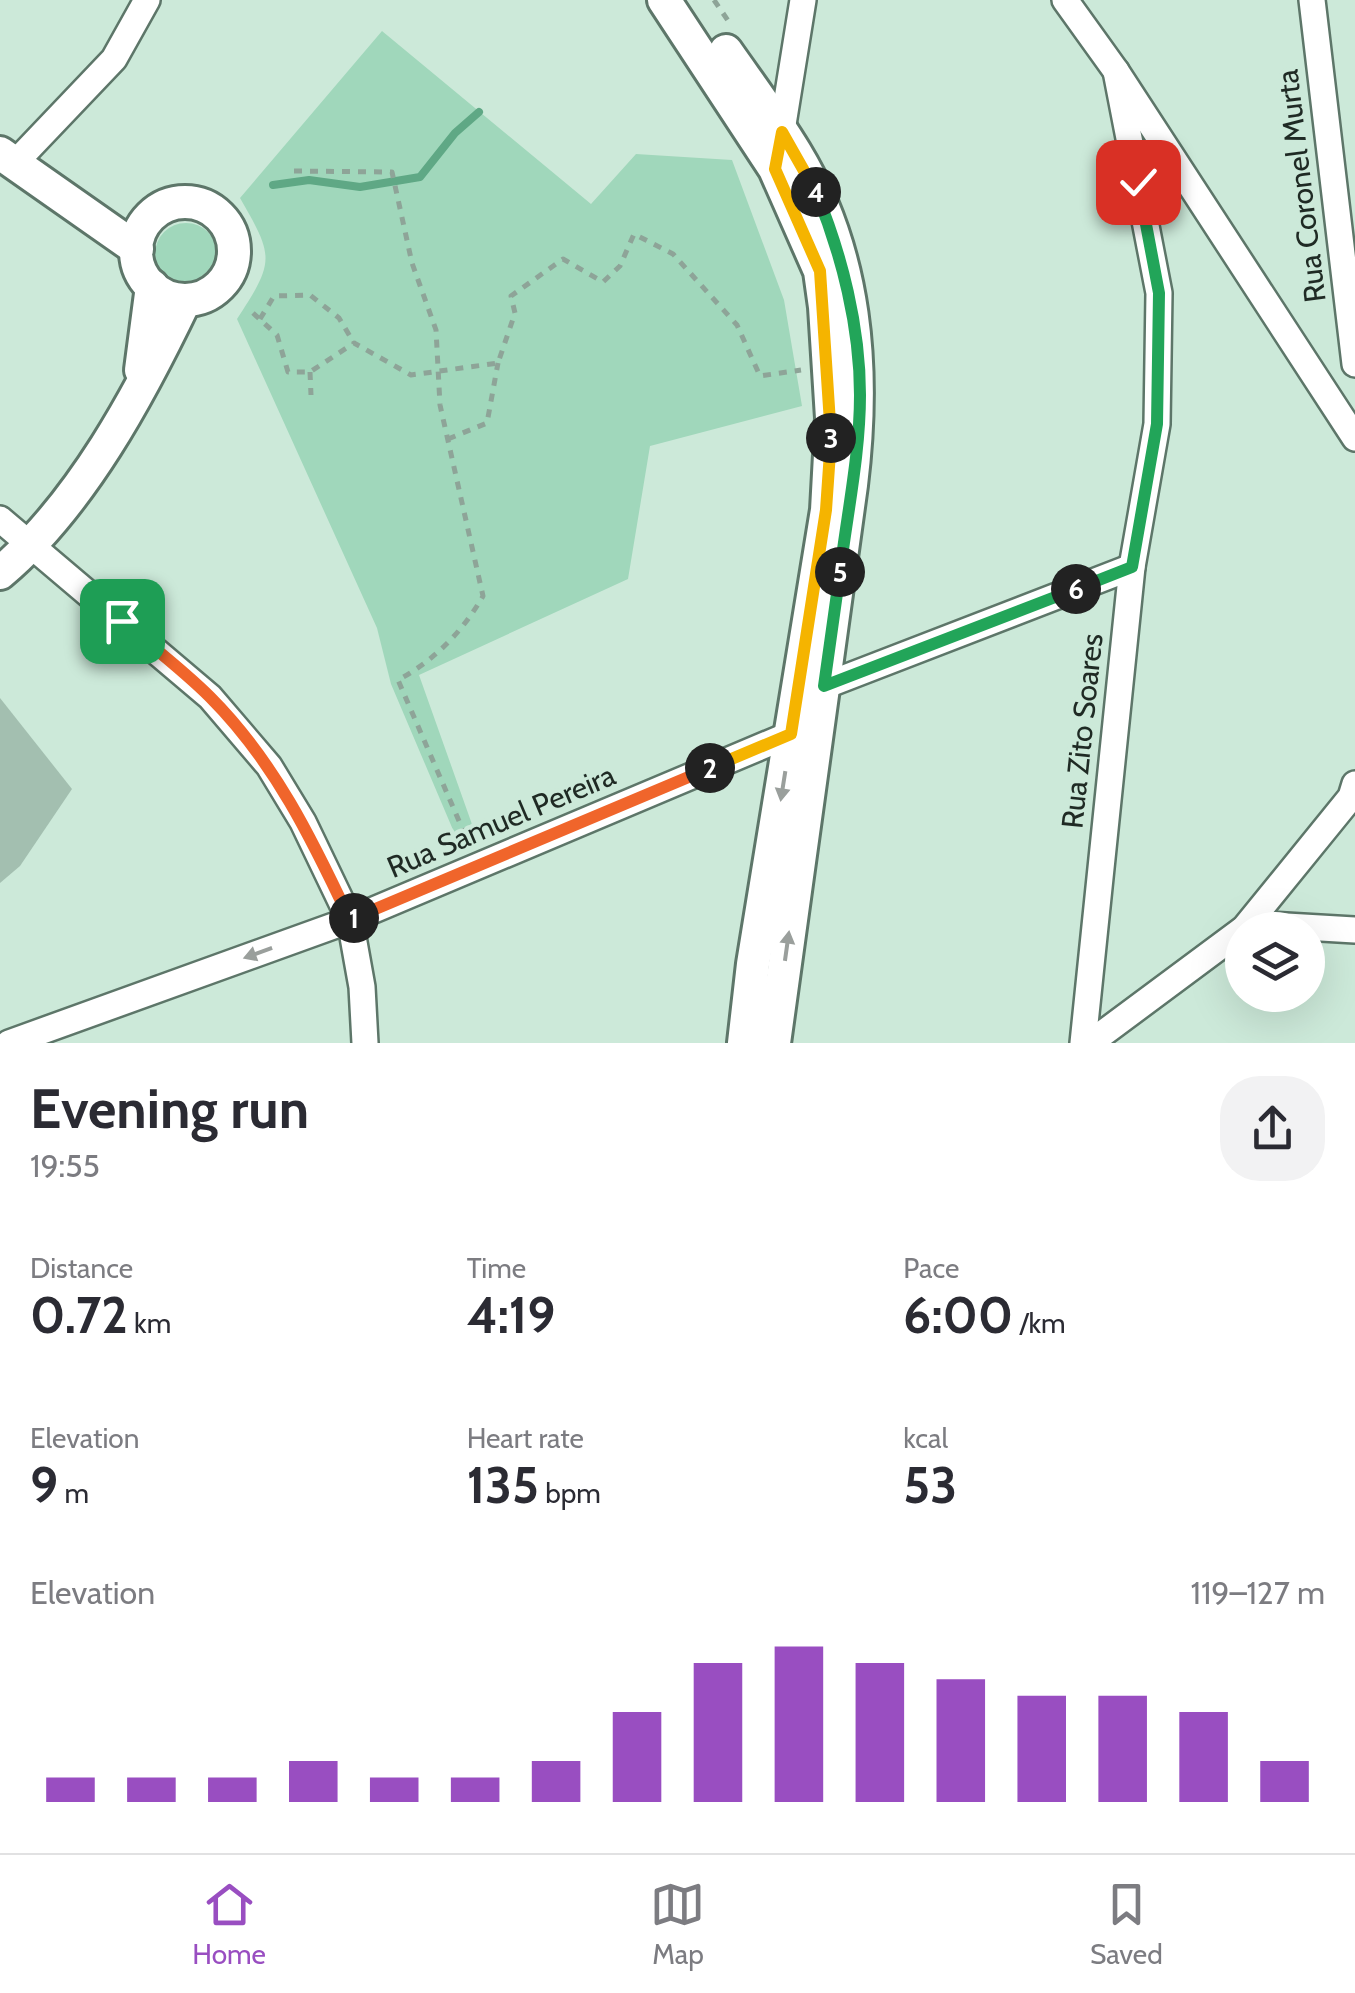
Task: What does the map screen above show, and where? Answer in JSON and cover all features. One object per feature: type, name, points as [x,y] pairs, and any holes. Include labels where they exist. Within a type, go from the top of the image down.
[{"type":"street","points":[[136,248],[7,159],[114,59],[146,0]]},
{"type":"street","points":[[664,0],[775,169],[820,271],[829,366],[832,418],[826,510],[752,964],[744,1043]]},
{"type":"street","points":[[691,0],[782,132],[826,216],[844,280],[859,361],[858,430],[774,1043]]},
{"type":"street","points":[[775,169],[804,0]]},
{"type":"street","points":[[1064,0],[1116,71],[1355,438]]},
{"type":"street","name":"Rua Coronel Murta","points":[[1312,0],[1355,364]]},
{"type":"street","name":"Rua Zito Soares","points":[[1086,1043],[1132,567],[1157,424],[1159,293],[1116,71]]},
{"type":"street","points":[[188,202],[216,212],[232,237],[232,268],[213,291],[185,300],[172,298],[152,286],[138,262],[136,248],[147,220],[158,210],[188,202]]},
{"type":"street","points":[[137,400],[152,286]]},
{"type":"street","points":[[0,572],[33,545],[137,400],[185,300]]},
{"type":"street","points":[[0,519],[210,697],[269,766],[304,822],[350,920],[362,987],[366,1043]]},
{"type":"street","points":[[824,686],[1132,567]]},
{"type":"street","name":"Rua Samuel Pereira","points":[[9,1043],[350,920],[791,734]]},
{"type":"street","points":[[1259,912],[1354,792]]},
{"type":"street","points":[[1325,929],[1355,930]]},
{"type":"street","points":[[1086,1043],[1225,943]]},
{"type":"path","points":[[294,170],[392,172],[412,263],[436,330],[447,439],[483,596],[465,628],[414,672],[398,680],[472,851]]},
{"type":"path","points":[[447,439],[487,423],[498,363],[515,312],[510,296],[563,259],[602,282],[620,266],[634,234],[673,254],[737,326],[760,376],[829,366]]},
{"type":"path","points":[[260,320],[274,296],[310,295],[339,318],[354,343],[411,375],[498,363]]},
{"type":"path","points":[[253,313],[276,336],[288,372],[310,372],[354,343]]},
{"type":"path","points":[[310,372],[311,395]]},
{"type":"green space","points":[[382,31],[591,204],[636,154],[732,160],[784,300],[802,406],[650,446],[628,579],[419,675],[479,844],[462,851],[391,684],[377,628],[237,319],[258,284],[266,259],[259,234],[240,198]]},
{"type":"green space","points":[[186,223],[208,232],[217,254],[208,276],[186,285],[164,276],[155,254],[164,232]]},
{"type":"building","points":[[0,698],[72,789],[20,866],[0,883]]},
{"type":"waterway","points":[[273,185],[309,180],[360,187],[420,177],[455,133],[479,112]]},
{"type":"route","points":[[122,621],[210,697],[269,766],[304,822],[350,920],[791,734],[826,510],[832,418],[820,271],[775,169],[782,132],[826,216],[844,280],[859,361],[858,430],[824,686],[1132,567],[1157,424],[1159,293],[1138,182]]}]
